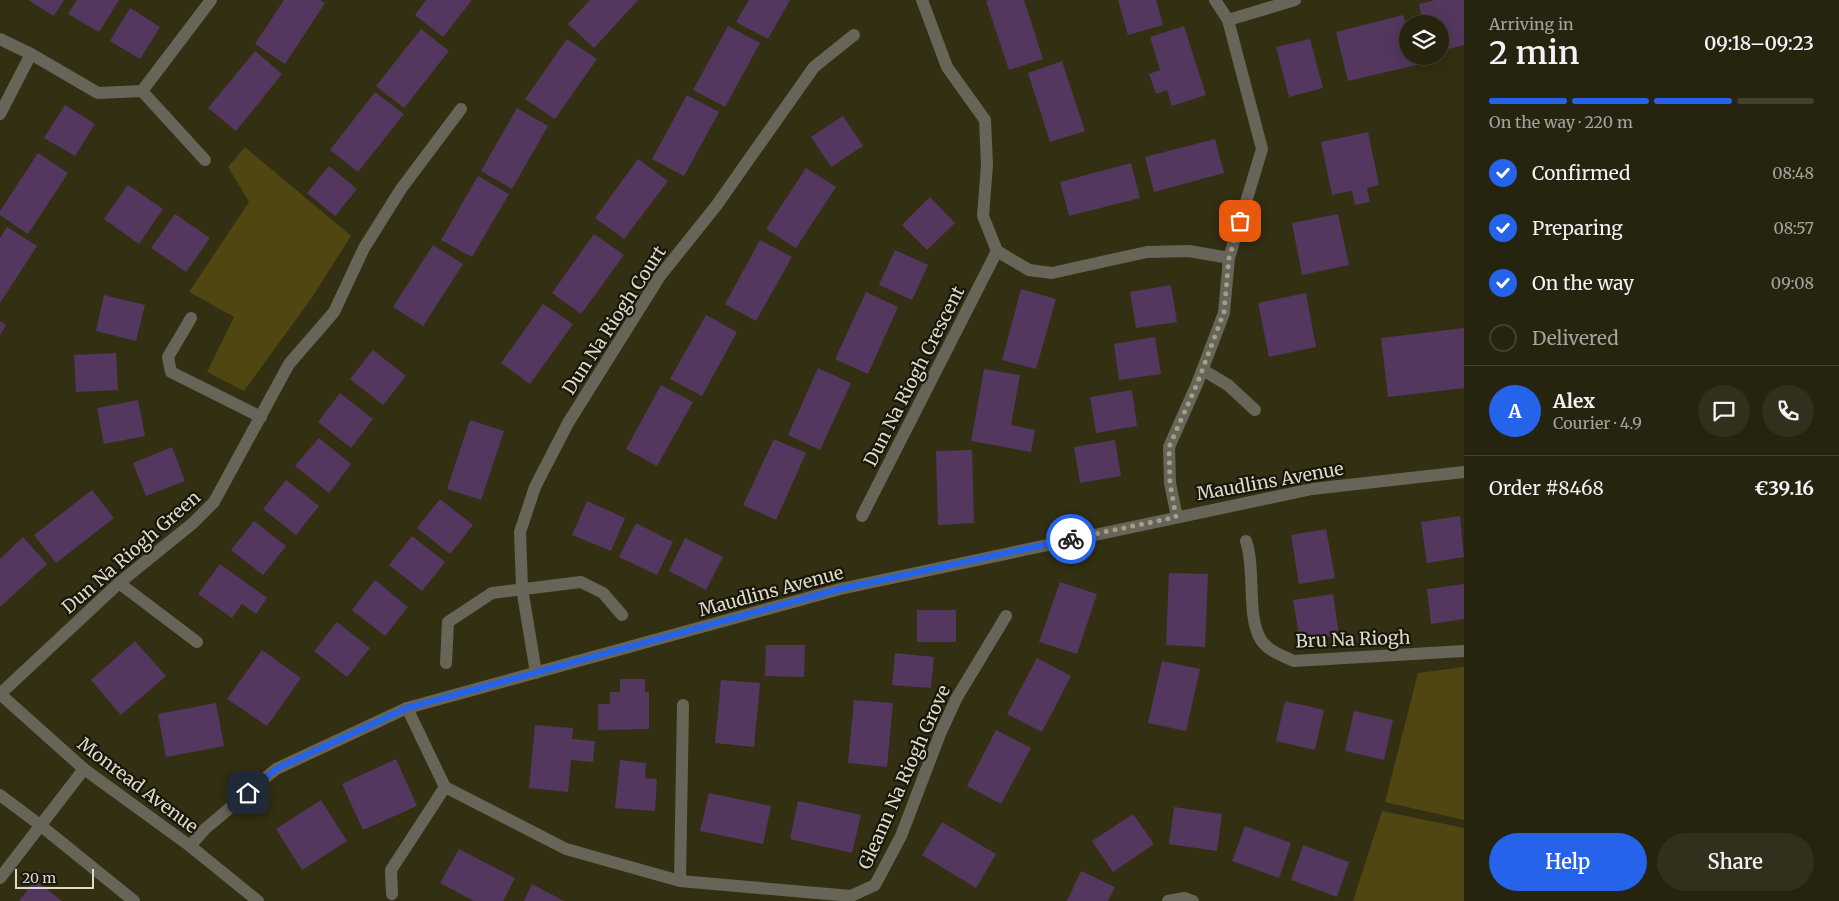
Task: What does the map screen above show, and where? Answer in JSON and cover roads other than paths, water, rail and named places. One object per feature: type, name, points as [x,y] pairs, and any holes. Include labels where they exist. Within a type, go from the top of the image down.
[{"type":"street","points":[[142,92],[211,0]]},
{"type":"street","points":[[922,0],[947,67],[985,120],[988,166],[983,216],[997,251],[1029,270],[1052,273],[1147,252],[1189,251],[1229,258]]},
{"type":"street","points":[[1176,517],[1170,483],[1169,447],[1202,370],[1224,312],[1229,258],[1262,148],[1228,20],[1215,0]]},
{"type":"street","points":[[1228,20],[1295,0]]},
{"type":"street","name":"Dun Na Riogh Court","points":[[536,673],[522,588],[520,532],[535,487],[568,423],[660,276],[716,206],[814,66],[854,36]]},
{"type":"street","points":[[0,39],[31,54],[98,93],[142,92],[205,160]]},
{"type":"street","points":[[0,114],[31,54]]},
{"type":"street","name":"Dun Na Riogh Green","points":[[0,694],[119,583],[193,523],[214,502],[290,364],[334,312],[364,248],[401,188],[461,109]]},
{"type":"street","name":"Dun Na Riogh Crescent","points":[[862,516],[997,251]]},
{"type":"street","points":[[191,318],[168,357],[171,372],[261,417]]},
{"type":"street","points":[[1202,370],[1228,385],[1255,410]]},
{"type":"street","name":"Maudlins Avenue","points":[[190,846],[205,829],[276,769],[407,708],[840,589],[1312,488],[1464,472]]},
{"type":"street","name":"Bru Na Riogh","points":[[1246,541],[1251,556],[1255,622],[1262,641],[1275,653],[1294,661],[1464,651]]},
{"type":"street","points":[[446,663],[448,622],[492,593],[581,582],[603,593],[622,615]]},
{"type":"street","points":[[119,583],[197,642]]},
{"type":"street","name":"Gleann Na Riogh Grove","points":[[445,787],[566,849],[680,882],[851,896],[875,884],[901,836],[940,734],[956,698],[1006,616]]},
{"type":"street","name":"Monread Avenue","points":[[0,694],[84,769],[190,846],[258,901]]},
{"type":"street","points":[[680,882],[682,705]]},
{"type":"street","points":[[392,894],[391,870],[445,787],[407,708]]},
{"type":"street","points":[[0,878],[84,769]]},
{"type":"street","points":[[0,795],[134,901]]},
{"type":"street","points":[[1168,901],[1185,898],[1193,901]]}]
